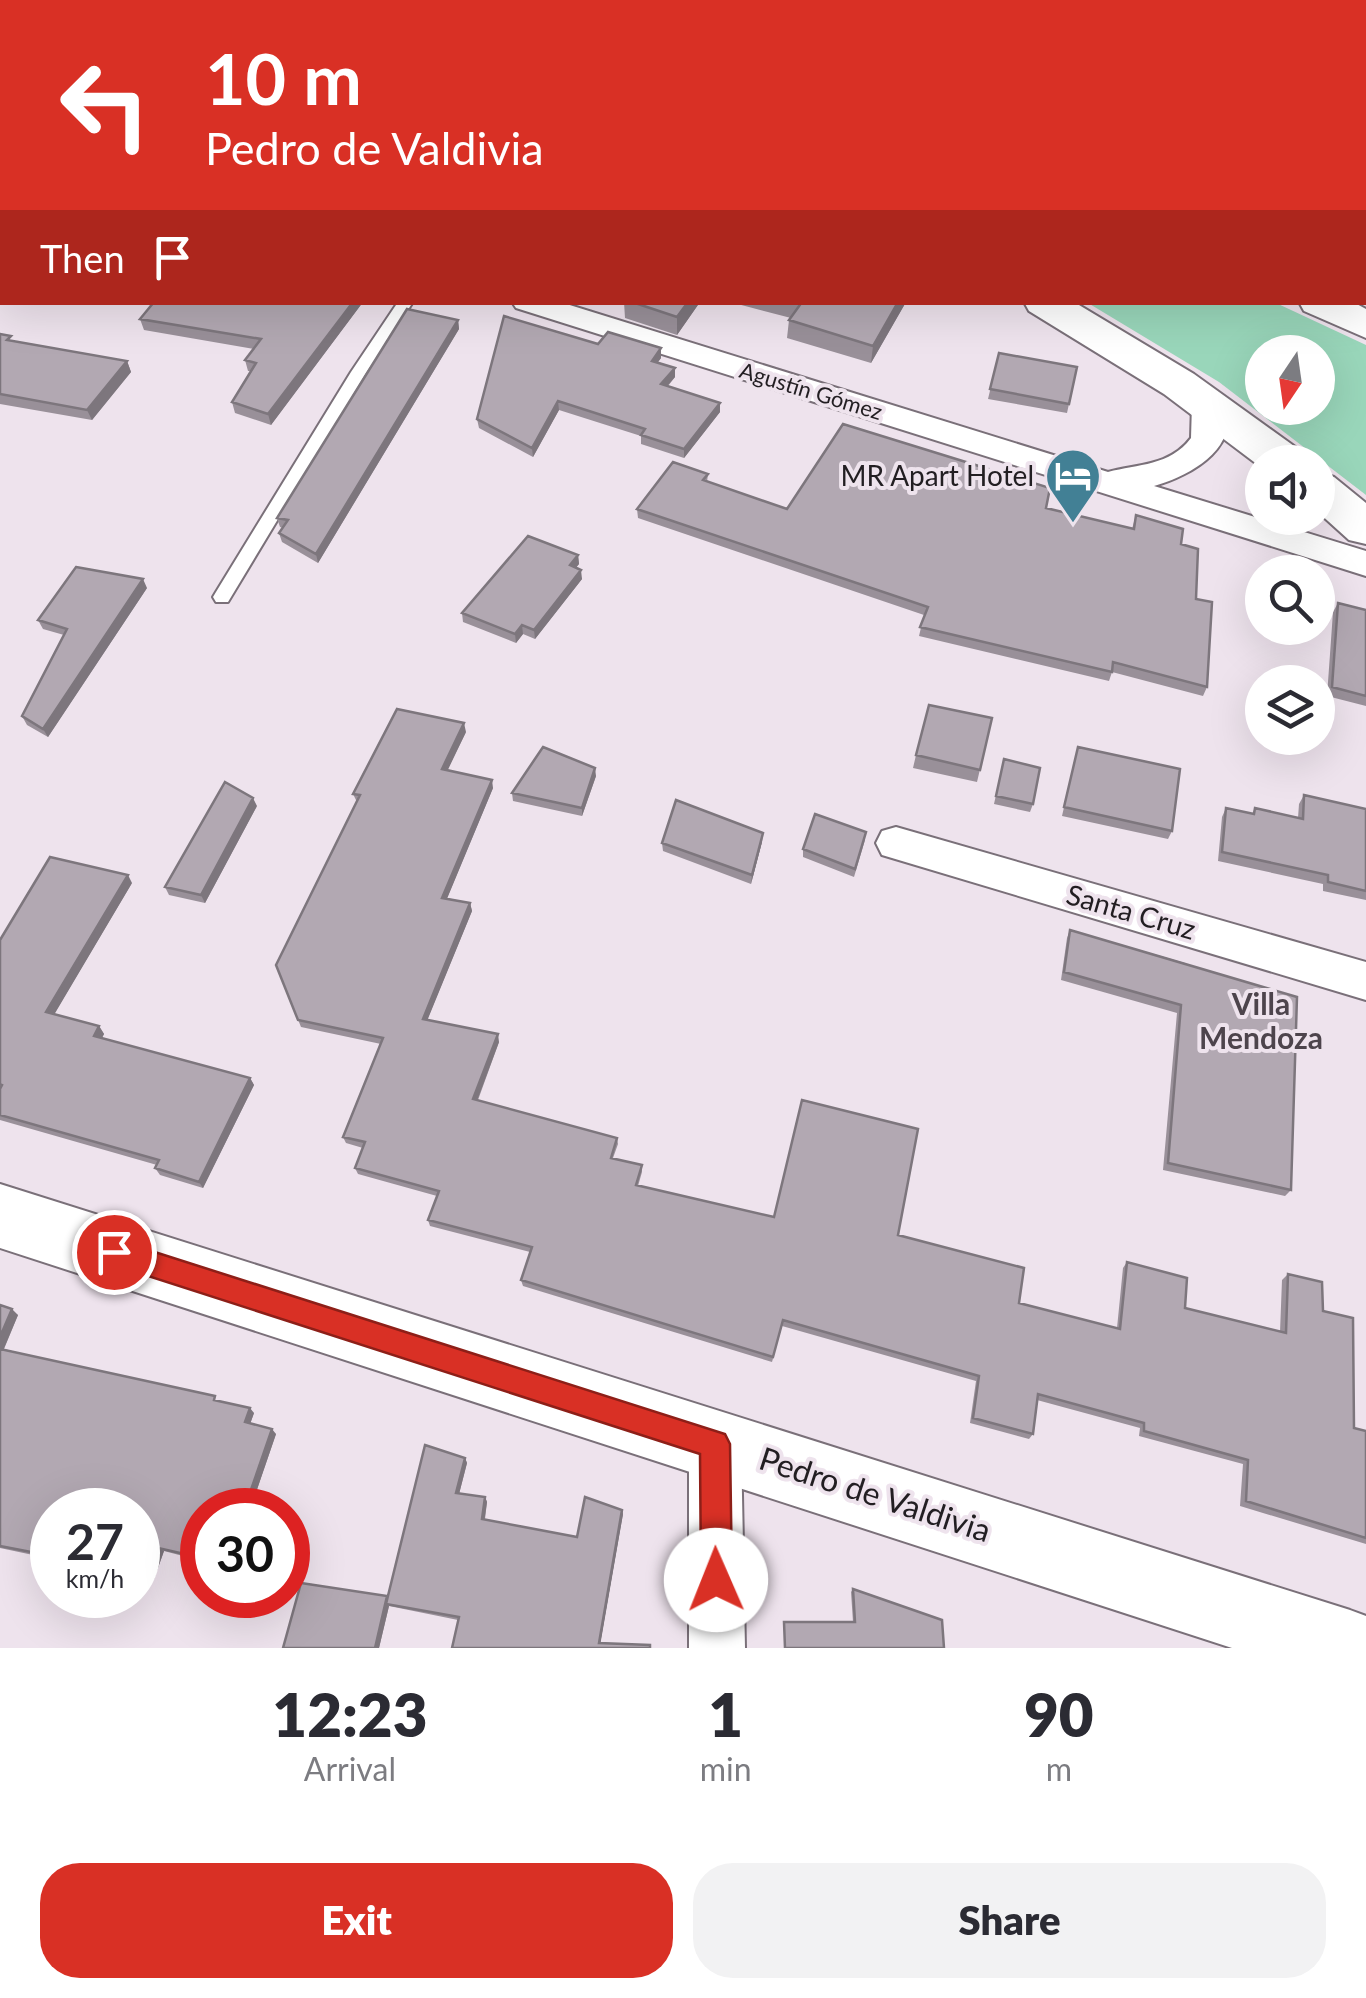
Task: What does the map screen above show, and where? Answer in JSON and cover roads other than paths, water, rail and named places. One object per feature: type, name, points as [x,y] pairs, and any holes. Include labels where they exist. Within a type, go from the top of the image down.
[{"type":"main road","points":[[1049,305],[1115,342],[1262,445]]},
{"type":"main road","points":[[1325,305],[1366,324]]},
{"type":"main road","points":[[1335,502],[1366,528]]},
{"type":"main road","name":"Pedro de Valdivia","points":[[0,1216],[1350,1648]]},
{"type":"street","name":"Agustín Gómez","points":[[537,305],[1366,564]]},
{"type":"street","name":"Agustín Gómez","points":[[1096,480],[1156,476],[1194,456],[1211,427],[1208,404]]},
{"type":"street","name":"Santa Cruz","points":[[896,843],[1366,981]]},
{"type":"street","points":[[715,1444],[717,1648]]},
{"type":"lane","points":[[222,597],[404,305]]},
{"type":"place","name":"MR Apart Hotel","points":[[1073,525]]},
{"type":"district","name":"Villa Mendoza","points":[[1261,1022]]}]
